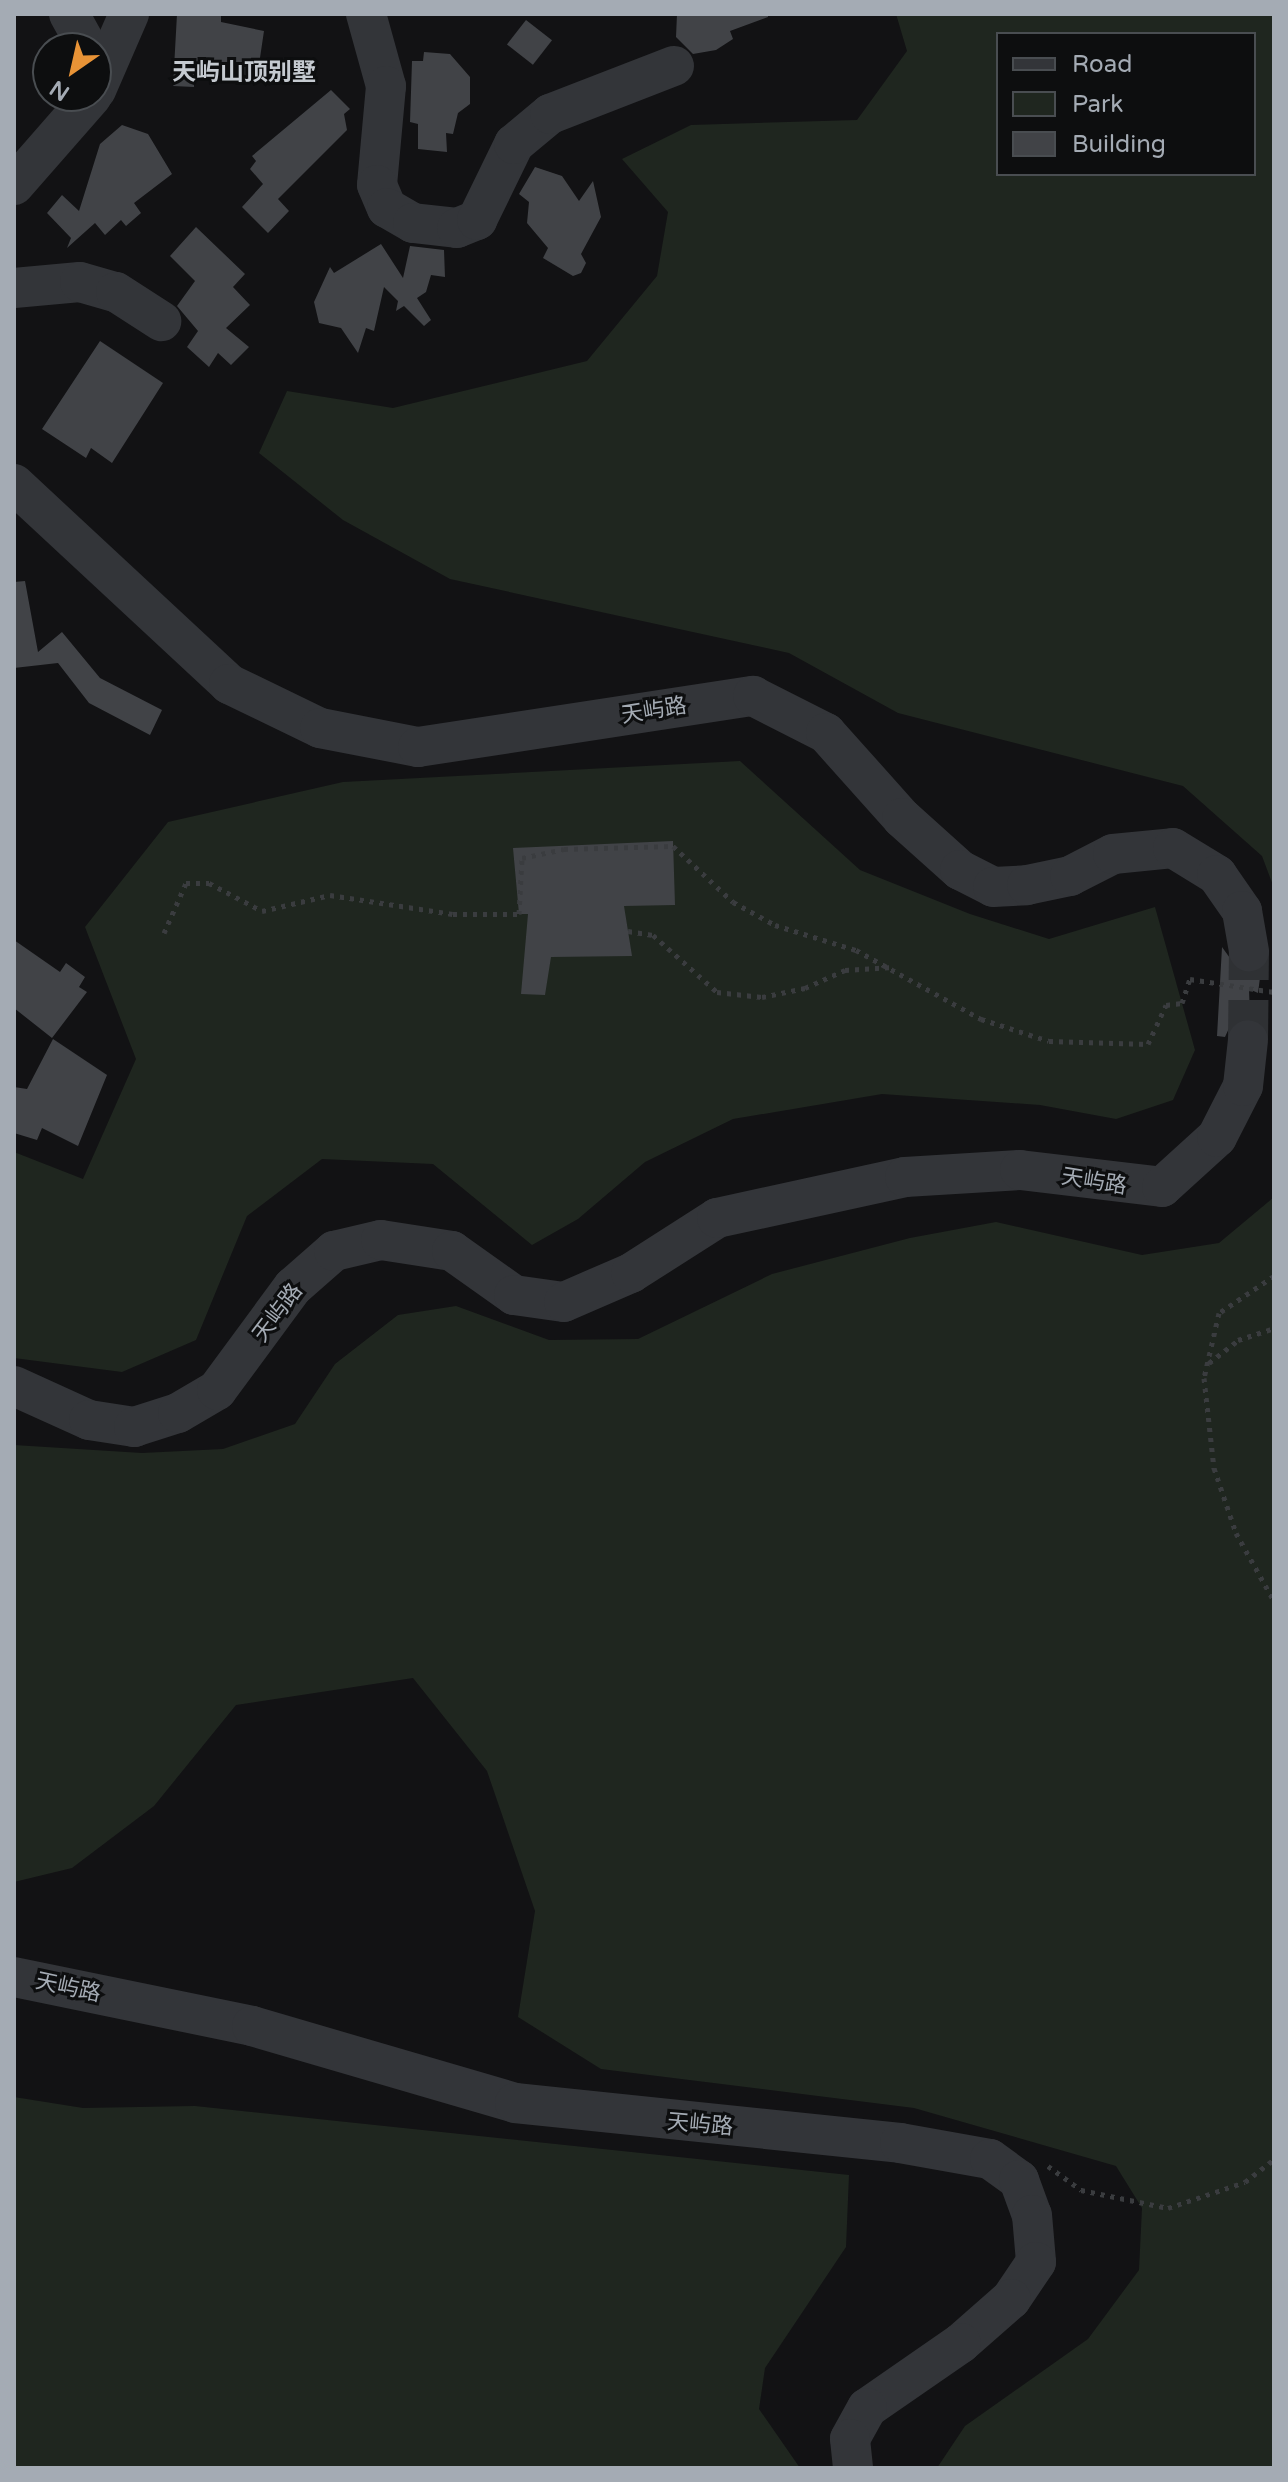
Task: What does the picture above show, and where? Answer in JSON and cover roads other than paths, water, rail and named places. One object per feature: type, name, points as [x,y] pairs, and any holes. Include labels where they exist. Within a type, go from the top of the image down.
[{"type":"street","points":[[112,44],[129,14]]},
{"type":"street","points":[[366,14],[386,86],[377,185],[387,208],[413,223],[457,228],[477,220],[514,144],[550,114],[674,66]]},
{"type":"street","points":[[14,185],[67,112]]},
{"type":"street","points":[[14,288],[80,282],[116,292],[161,321]]},
{"type":"street","name":"天屿路","points":[[14,484],[229,684],[320,728],[418,747],[753,696],[826,733],[902,818],[971,876],[993,887],[1027,885],[1070,876],[1113,854],[1173,848],[1217,875],[1242,911],[1249,951]]},
{"type":"street","name":"天屿路","points":[[14,1386],[89,1420],[134,1427],[178,1413],[217,1390],[293,1287],[334,1251],[381,1240],[452,1251],[514,1295],[564,1302],[631,1273],[717,1218],[905,1177],[1020,1170],[1162,1187],[1217,1137],[1243,1086],[1248,1040]]},
{"type":"street","name":"天屿路","points":[[14,1977],[252,2026],[515,2103],[900,2143],[990,2159],[1019,2180],[1032,2215],[1036,2262],[1011,2299],[961,2343],[867,2408],[850,2439],[853,2468]]},
{"type":"tunnel","points":[[1248,1040],[1249,951]]},
{"type":"district","name":"天屿山顶别墅","points":[[244,73]]}]
